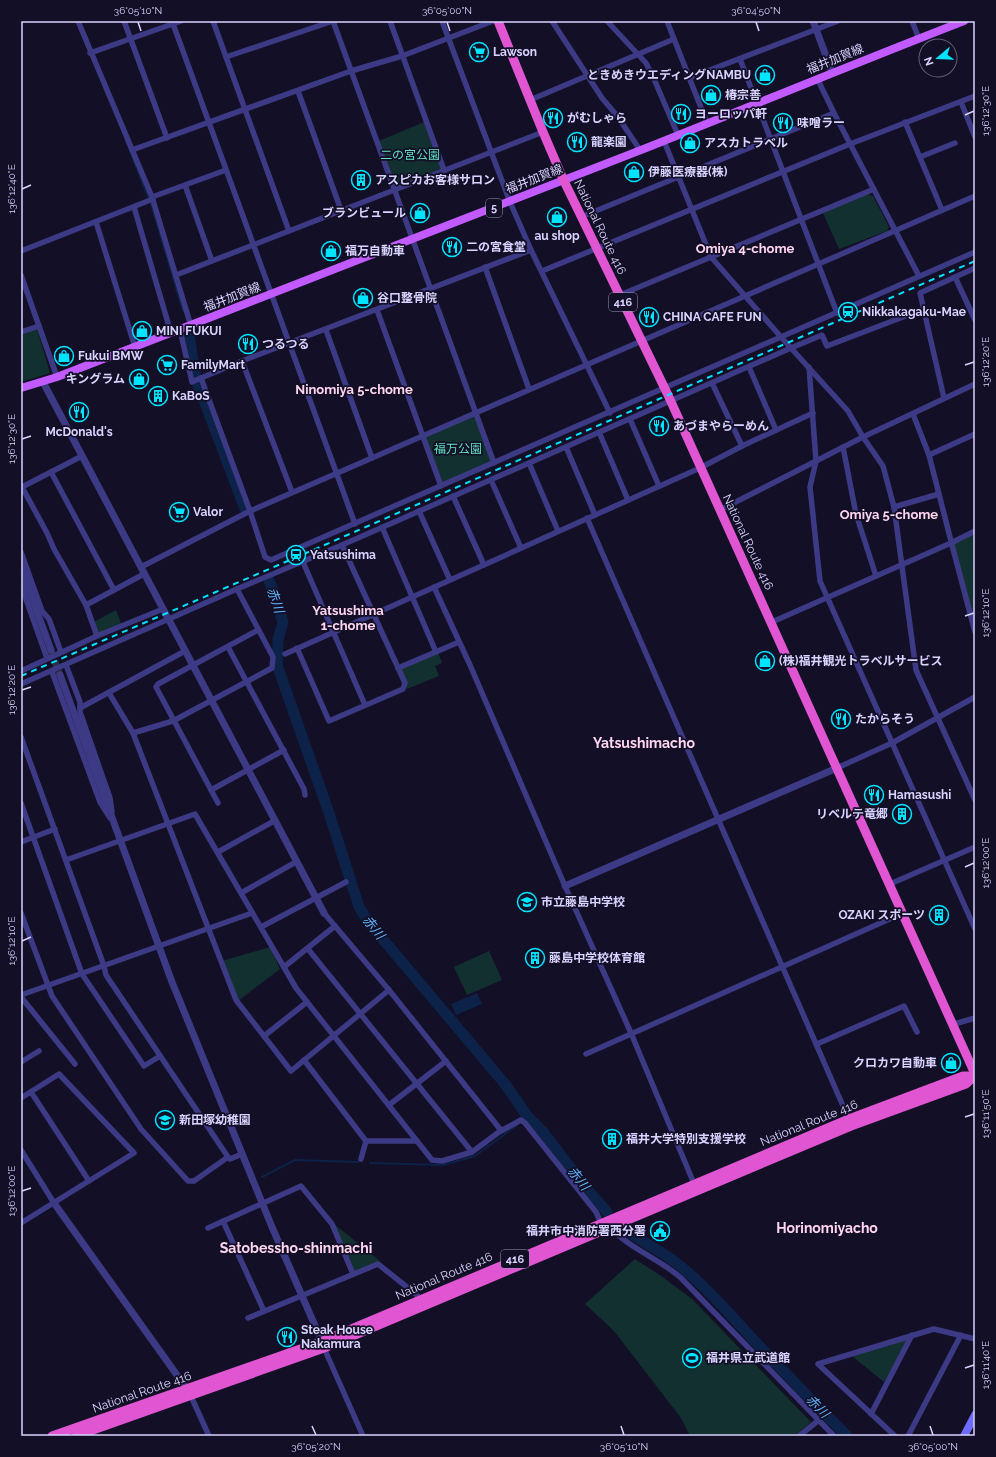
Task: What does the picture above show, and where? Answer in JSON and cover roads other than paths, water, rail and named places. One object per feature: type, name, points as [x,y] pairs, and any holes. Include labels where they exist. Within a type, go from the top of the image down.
[{"type":"highway","name":"National Route 416","points":[[76,1436],[189,1392],[323,1344],[850,1122],[966,1084],[975,1075],[954,1024],[772,622],[700,468],[671,401],[564,181],[542,132],[498,21]]},
{"type":"highway","name":"National Route 416","points":[[52,1436],[189,1392]]},
{"type":"main road","name":"福井加賀線","points":[[921,38],[964,21]]},
{"type":"main road","name":"福井加賀線","points":[[21,388],[57,377],[191,326],[564,181],[817,78],[918,39]]},
{"type":"main road","points":[[964,1436],[975,1415]]},
{"type":"street","points":[[78,21],[90,53],[152,198],[191,326]]},
{"type":"street","points":[[124,21],[167,138]]},
{"type":"street","points":[[90,53],[173,22],[181,21]]},
{"type":"street","points":[[213,21],[289,231]]},
{"type":"street","points":[[226,56],[333,21],[494,463]]},
{"type":"street","points":[[390,21],[444,170]]},
{"type":"street","points":[[442,21],[510,202],[531,250],[610,413]]},
{"type":"street","points":[[132,150],[351,71],[402,56],[493,21]]},
{"type":"street","points":[[552,21],[602,98],[618,117],[640,150]]},
{"type":"street","points":[[608,21],[646,63],[678,135]]},
{"type":"street","points":[[667,21],[707,123]]},
{"type":"street","points":[[813,21],[832,72]]},
{"type":"street","points":[[689,78],[838,21]]},
{"type":"street","points":[[912,21],[918,39]]},
{"type":"street","points":[[173,22],[355,524]]},
{"type":"street","points":[[530,100],[674,39]]},
{"type":"street","points":[[740,59],[837,313]]},
{"type":"street","points":[[817,78],[919,276]]},
{"type":"street","points":[[298,91],[342,210]]},
{"type":"street","points":[[542,271],[783,173],[850,144],[975,96]]},
{"type":"street","points":[[961,102],[975,137]]},
{"type":"street","points":[[582,217],[834,113]]},
{"type":"street","points":[[905,122],[942,210]]},
{"type":"street","points":[[176,275],[542,132]]},
{"type":"street","points":[[664,141],[711,256],[781,338],[848,411],[882,466],[894,507],[916,670],[975,800]]},
{"type":"street","points":[[920,157],[955,143]]},
{"type":"street","points":[[21,251],[226,170]]},
{"type":"street","points":[[185,185],[212,261]]},
{"type":"street","points":[[620,295],[874,189]]},
{"type":"street","points":[[86,606],[114,590],[142,571],[250,510],[975,196]]},
{"type":"street","points":[[134,207],[171,333]]},
{"type":"street","points":[[96,222],[135,347]]},
{"type":"street","points":[[180,330],[192,382],[242,361],[531,250]]},
{"type":"street","points":[[201,378],[250,510],[265,557],[271,560],[610,413],[975,252]]},
{"type":"street","points":[[485,268],[529,389]]},
{"type":"street","points":[[944,398],[920,293],[975,268]]},
{"type":"street","points":[[21,275],[57,377]]},
{"type":"street","points":[[955,277],[975,320]]},
{"type":"street","points":[[21,684],[52,672],[168,619],[303,562],[822,335],[827,346],[924,309]]},
{"type":"street","points":[[377,310],[441,486]]},
{"type":"street","points":[[21,332],[39,326]]},
{"type":"street","points":[[326,330],[372,458]]},
{"type":"street","points":[[242,361],[292,492]]},
{"type":"street","points":[[749,367],[776,430]]},
{"type":"street","points":[[809,367],[816,461],[810,487],[820,581],[975,929]]},
{"type":"street","points":[[43,382],[142,571],[186,651],[210,701],[324,913],[389,990],[500,1128],[499,1132]]},
{"type":"street","points":[[712,382],[742,446]]},
{"type":"street","points":[[720,510],[863,437],[975,384]]},
{"type":"street","points":[[285,654],[700,468],[742,446],[813,413]]},
{"type":"street","points":[[913,414],[929,455],[975,632]]},
{"type":"street","points":[[630,418],[659,486]]},
{"type":"street","points":[[599,432],[628,500]]},
{"type":"street","points":[[929,455],[973,435],[975,442]]},
{"type":"street","points":[[566,447],[595,515]]},
{"type":"street","points":[[843,447],[856,514],[876,576]]},
{"type":"street","points":[[82,456],[22,487],[86,606],[97,636]]},
{"type":"street","points":[[529,463],[558,531]]},
{"type":"street","points":[[51,472],[114,590]]},
{"type":"street","points":[[491,480],[521,548]]},
{"type":"street","points":[[894,507],[939,494]]},
{"type":"street","points":[[453,496],[484,565]]},
{"type":"street","points":[[419,511],[450,580]]},
{"type":"street","points":[[587,518],[850,1122]]},
{"type":"street","points":[[382,527],[436,652]]},
{"type":"street","points":[[772,622],[975,531]]},
{"type":"street","points":[[297,648],[329,721],[403,689],[405,683],[342,545]]},
{"type":"street","points":[[21,552],[42,611],[49,619],[61,652]]},
{"type":"street","points":[[303,562],[365,705]]},
{"type":"street","points":[[21,568],[51,650]]},
{"type":"street","points":[[21,585],[47,658]]},
{"type":"street","points":[[434,587],[631,1033],[696,1187]]},
{"type":"street","points":[[133,732],[173,721],[272,668],[273,657],[237,590]]},
{"type":"street","points":[[21,671],[97,636],[163,609]]},
{"type":"street","points":[[218,803],[156,687],[158,684],[258,630]]},
{"type":"street","points":[[398,668],[459,642]]},
{"type":"street","points":[[228,647],[304,788],[305,795]]},
{"type":"street","points":[[80,708],[186,651]]},
{"type":"street","points":[[66,665],[80,702],[80,712],[110,798],[113,822]]},
{"type":"street","points":[[52,672],[100,802],[113,822]]},
{"type":"street","points":[[60,675],[172,982],[262,1203],[363,1436]]},
{"type":"street","points":[[109,693],[133,732],[236,1000],[292,1071],[389,990]]},
{"type":"street","points":[[565,886],[837,768],[892,742],[975,697]]},
{"type":"street","points":[[21,737],[106,975],[228,1157]]},
{"type":"street","points":[[211,790],[284,750]]},
{"type":"street","points":[[21,803],[82,974],[144,1066],[160,1056]]},
{"type":"street","points":[[66,860],[195,814],[296,988],[432,1160],[442,1161],[472,1152],[499,1132],[520,1120],[524,1122],[606,1224],[624,1241],[666,1266],[681,1278],[834,1436]]},
{"type":"street","points":[[218,852],[274,821]]},
{"type":"street","points":[[21,842],[55,829]]},
{"type":"street","points":[[890,884],[975,847]]},
{"type":"street","points":[[241,893],[296,862]]},
{"type":"street","points":[[261,927],[346,882]]},
{"type":"street","points":[[75,1064],[21,996],[48,985],[252,913]]},
{"type":"street","points":[[586,1054],[782,965],[903,913]]},
{"type":"street","points":[[21,916],[52,996],[141,1129],[188,1181],[194,1181],[228,1157],[230,1159],[242,1154]]},
{"type":"street","points":[[284,968],[335,926]]},
{"type":"street","points":[[308,949],[472,1152]]},
{"type":"street","points":[[264,1036],[307,1002]]},
{"type":"street","points":[[817,1044],[904,1006],[917,1032]]},
{"type":"street","points":[[954,1024],[975,1018]]},
{"type":"street","points":[[21,1062],[39,1051]]},
{"type":"street","points":[[304,1060],[366,1141]]},
{"type":"street","points":[[389,1105],[446,1061]]},
{"type":"street","points":[[21,1098],[59,1074],[134,1153],[21,1222]]},
{"type":"street","points":[[31,1092],[89,1181]]},
{"type":"street","points":[[366,1141],[417,1141]]},
{"type":"street","points":[[361,1159],[366,1141]]},
{"type":"street","points":[[21,1150],[54,1202],[189,1392],[209,1436]]},
{"type":"street","points":[[208,1228],[301,1186],[332,1224],[353,1274]]},
{"type":"street","points":[[223,1221],[264,1311]]},
{"type":"street","points":[[248,1318],[378,1264],[417,1295],[420,1304]]},
{"type":"street","points":[[895,1436],[818,1364],[934,1329],[975,1339]]},
{"type":"street","points":[[871,1414],[912,1335]]},
{"type":"street","points":[[908,1436],[961,1335]]},
{"type":"street","points":[[799,1436],[819,1420]]},
{"type":"water","points":[[477,993],[482,1004],[456,1015],[451,1004]]},
{"type":"waterway","points":[[125,139],[148,197]]},
{"type":"waterway","points":[[151,204],[183,311]]},
{"type":"waterway","name":"赤川","points":[[189,335],[196,379],[245,509]]},
{"type":"waterway","name":"赤川","points":[[269,580],[283,622],[278,640],[277,665],[329,813],[359,907],[370,924],[505,1084],[528,1117],[544,1133],[585,1187],[607,1212]]},
{"type":"waterway","points":[[370,1163],[443,1165],[475,1156],[517,1125]]},
{"type":"waterway","points":[[262,1177],[295,1160],[358,1162]]},
{"type":"waterway","name":"赤川","points":[[629,1232],[684,1269],[718,1301],[786,1374],[847,1436]]},
{"type":"tunnel","points":[[51,651],[60,675]]},
{"type":"railway","points":[[21,676],[975,261]]},
{"type":"place","name":"Lawson","points":[[479,52]]},
{"type":"place","name":"ときめきウエディングNAMBU","points":[[765,75]]},
{"type":"place","name":"椿宗善","points":[[711,95]]},
{"type":"place","name":"ヨーロッパ軒","points":[[681,114]]},
{"type":"place","name":"がむしゃら","points":[[553,118]]},
{"type":"place","name":"味噌ラー","points":[[783,123]]},
{"type":"place","name":"龍楽園","points":[[577,142]]},
{"type":"place","name":"アスカトラベル","points":[[690,143]]},
{"type":"place","name":"伊藤医療器(株)","points":[[634,172]]},
{"type":"place","name":"アスピカお客様サロン","points":[[361,180]]},
{"type":"place","name":"ブランビュール","points":[[420,213]]},
{"type":"place","name":"au shop","points":[[557,217]]},
{"type":"place","name":"二の宮食堂","points":[[452,247]]},
{"type":"place","name":"福万自動車","points":[[331,251]]},
{"type":"place","name":"谷口整骨院","points":[[363,298]]},
{"type":"place","name":"Nikkakagaku-Mae","points":[[848,312]]},
{"type":"place","name":"CHINA CAFE FUN","points":[[649,317]]},
{"type":"place","name":"MINI FUKUI","points":[[142,331]]},
{"type":"place","name":"つるつる","points":[[248,344]]},
{"type":"place","name":"Fukui BMW","points":[[64,356]]},
{"type":"place","name":"FamilyMart","points":[[167,365]]},
{"type":"place","name":"キングラム","points":[[139,379]]},
{"type":"place","name":"KaBoS","points":[[158,396]]},
{"type":"place","name":"McDonald's","points":[[79,412]]},
{"type":"place","name":"あづまやらーめん","points":[[659,426]]},
{"type":"place","name":"Valor","points":[[179,512]]},
{"type":"place","name":"Yatsushima","points":[[296,555]]},
{"type":"place","name":"(株)福井観光トラベルサービス","points":[[765,661]]},
{"type":"place","name":"たからそう","points":[[841,719]]},
{"type":"place","name":"Hamasushi","points":[[874,795]]},
{"type":"place","name":"リベルテ竜郷","points":[[902,814]]},
{"type":"place","name":"市立藤島中学校","points":[[527,902]]},
{"type":"place","name":"OZAKI スポーツ","points":[[939,915]]},
{"type":"place","name":"藤島中学校体育館","points":[[535,958]]},
{"type":"place","name":"クロカワ自動車","points":[[951,1063]]},
{"type":"place","name":"新田塚幼稚園","points":[[165,1120]]},
{"type":"place","name":"福井大学特別支援学校","points":[[612,1139]]},
{"type":"place","name":"福井市中消防署西分署","points":[[660,1231]]},
{"type":"place","name":"Steak House Nakamura","points":[[287,1337]]},
{"type":"place","name":"福井県立武道館","points":[[692,1358]]},
{"type":"district","name":"Omiya 4-chome","points":[[745,248]]},
{"type":"district","name":"Ninomiya 5-chome","points":[[354,389]]},
{"type":"district","name":"Omiya 5-chome","points":[[889,514]]},
{"type":"district","name":"Yatsushima 1-chome","points":[[348,618]]},
{"type":"district","name":"Yatsushimacho","points":[[644,743]]},
{"type":"district","name":"Horinomiyacho","points":[[827,1228]]},
{"type":"district","name":"Satobessho-shinmachi","points":[[296,1248]]},
{"type":"park label","name":"二の宮公園","points":[[410,155]]},
{"type":"park label","name":"福万公園","points":[[458,449]]}]
